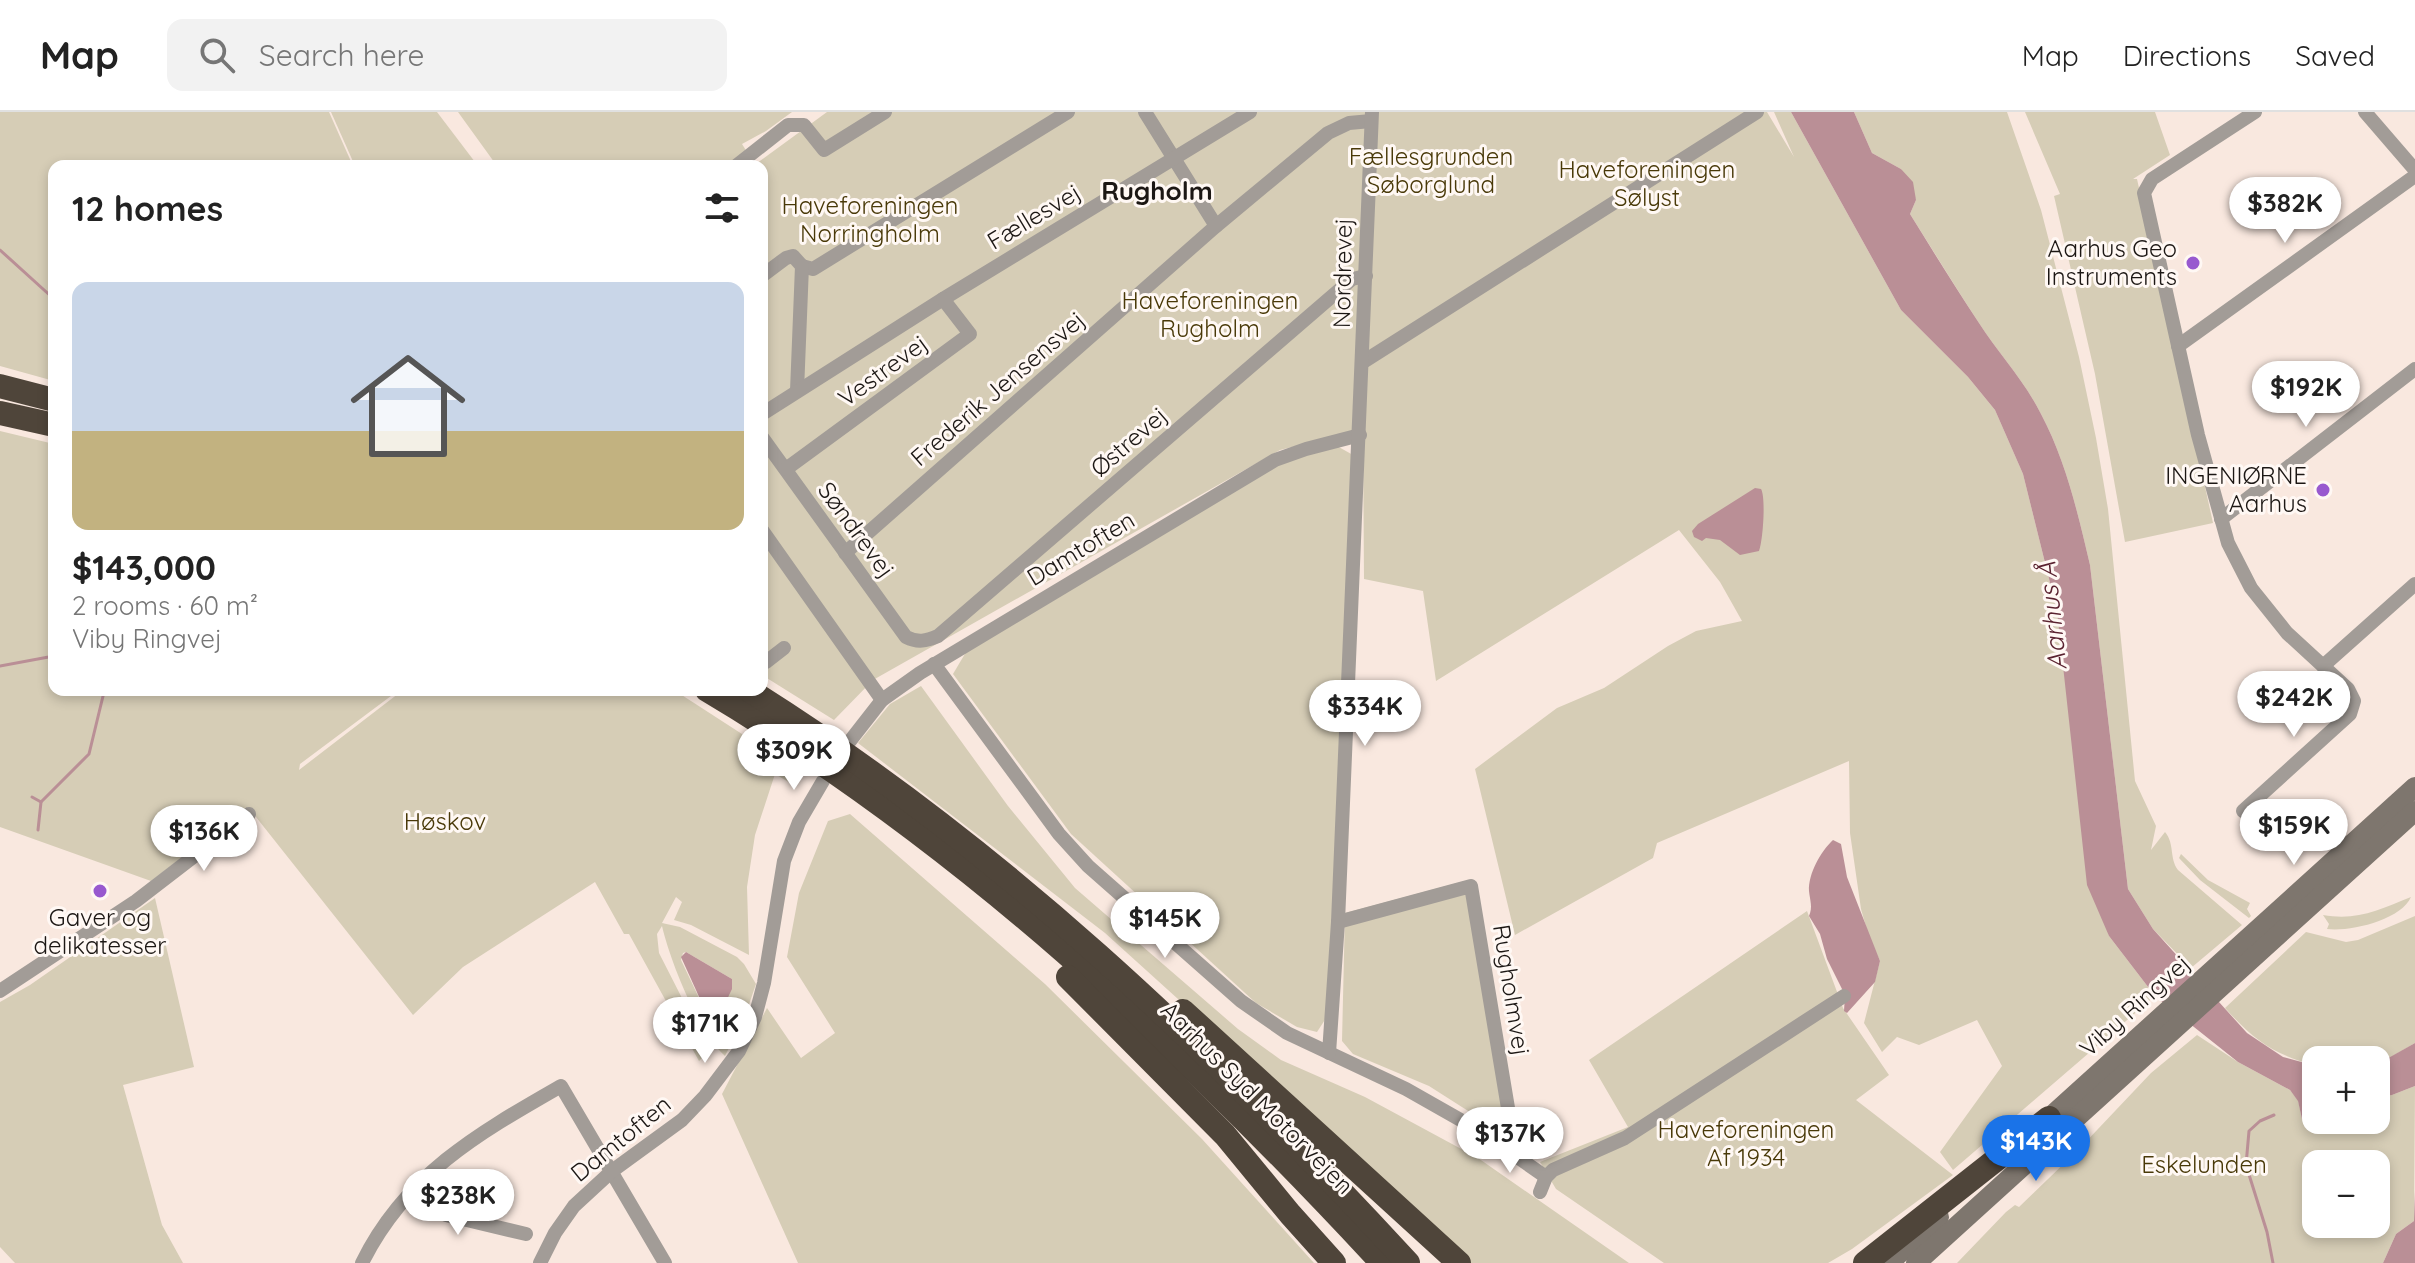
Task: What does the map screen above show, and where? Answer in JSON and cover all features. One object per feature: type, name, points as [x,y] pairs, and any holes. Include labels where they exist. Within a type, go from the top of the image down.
[{"type":"highway","points":[[0,386],[48,398]]},
{"type":"highway","points":[[0,413],[48,424]]},
{"type":"highway","name":"Aarhus Syd Motorvejen","points":[[716,696],[818,761],[900,806],[985,886],[1124,1006],[1259,1136],[1382,1263]]},
{"type":"highway","name":"Aarhus Syd Motorvejen","points":[[757,696],[900,806],[1045,907],[1136,988],[1272,1119],[1408,1263]]},
{"type":"highway","points":[[900,806],[977,844],[1076,920],[1154,985],[1459,1263]]},
{"type":"highway","points":[[900,806],[1204,1113],[1334,1263]]},
{"type":"highway","points":[[1865,1263],[2049,1118]]},
{"type":"highway","points":[[1303,1119],[1442,1263]]},
{"type":"main road","name":"Viby Ringvej","points":[[1889,1263],[2049,1118],[2174,1018],[2415,787]]},
{"type":"main road","name":"Viby Ringvej","points":[[2209,986],[2415,811]]},
{"type":"main road","name":"Viby Ringvej","points":[[1916,1263],[2128,1071],[2174,1018]]},
{"type":"main road","points":[[1934,1263],[2062,1143],[2128,1071]]},
{"type":"street","points":[[744,160],[788,125],[804,125],[824,150],[885,112]]},
{"type":"street","points":[[768,272],[786,258],[813,269],[1068,112]]},
{"type":"street","points":[[1145,112],[1216,226]]},
{"type":"street","name":"Fællesvej","points":[[768,410],[943,299],[1250,112]]},
{"type":"street","points":[[1363,362],[1757,112]]},
{"type":"street","points":[[2243,811],[2350,714],[2354,701],[2352,695],[2287,633],[2251,588],[2228,543],[2144,201],[2147,185],[2152,179],[2255,112]]},
{"type":"street","points":[[2365,112],[2415,170]]},
{"type":"street","name":"Nordrevej","points":[[1360,435],[1371,116]]},
{"type":"street","name":"Frederik Jensensvej","points":[[845,553],[1216,226],[1328,133],[1371,116]]},
{"type":"street","points":[[2178,346],[2415,176]]},
{"type":"street","points":[[797,391],[798,261]]},
{"type":"street","name":"Østrevej","points":[[920,642],[938,636],[1352,279],[1366,276]]},
{"type":"street","name":"Vestrevej","points":[[786,469],[970,334],[943,299]]},
{"type":"street","points":[[2221,519],[2415,369]]},
{"type":"street","points":[[1329,1053],[1338,922],[1360,435]]},
{"type":"street","name":"Damtoften","points":[[850,741],[882,700],[934,664],[1262,467],[1306,449],[1360,435]]},
{"type":"street","name":"Søndrevej","points":[[768,445],[906,637],[920,642]]},
{"type":"street","points":[[768,538],[882,700]]},
{"type":"street","points":[[768,553],[775,548]]},
{"type":"street","points":[[2323,666],[2415,584]]},
{"type":"street","points":[[768,660],[784,648]]},
{"type":"street","points":[[934,664],[1059,834],[1088,866],[1241,1001],[1287,1033],[1406,1089],[1495,1141],[1546,1177]]},
{"type":"street","name":"Damtoften","points":[[540,1263],[555,1233],[574,1206],[612,1171],[682,1120],[705,1096],[739,1051],[755,1017],[762,992],[784,861],[799,822],[823,781]]},
{"type":"street","points":[[0,991],[136,901],[249,814]]},
{"type":"street","name":"Rugholmvej","points":[[1338,922],[1471,886],[1509,1114],[1507,1132],[1495,1141]]},
{"type":"street","points":[[1540,1192],[1546,1177],[1565,1164],[1625,1138],[1844,996]]},
{"type":"street","points":[[362,1263],[387,1221],[443,1161],[482,1131],[561,1086],[665,1263]]},
{"type":"street","points":[[413,1190],[446,1215],[526,1234]]},
{"type":"green space","points":[[0,112],[329,112],[350,160],[48,160],[48,379],[0,366]]},
{"type":"green space","points":[[331,112],[437,112],[473,160],[352,160]]},
{"type":"green space","points":[[458,112],[792,112],[742,144],[747,152],[737,160],[493,160]]},
{"type":"green space","points":[[827,112],[1767,112],[1794,157],[1774,112],[1791,112],[1901,310],[1968,377],[1995,410],[2023,474],[2057,611],[2109,936],[2155,996],[1953,1170],[1940,1152],[2002,1066],[1977,1020],[1919,1045],[1897,1037],[1882,1052],[1864,1023],[1880,961],[1861,909],[1850,833],[1849,761],[1657,843],[1653,858],[1515,935],[1475,769],[1557,708],[1604,688],[1668,646],[1696,631],[1742,621],[1720,582],[1679,530],[1436,681],[1423,591],[1364,579],[1363,429],[1280,450],[873,680],[834,720],[768,679],[768,160],[761,160]]},
{"type":"green space","points":[[1854,112],[2007,112],[2041,210],[2079,357],[2096,438],[2108,509],[2135,781],[2156,826],[2151,850],[2165,832],[2178,870],[2242,925],[2191,968],[2153,929],[2128,889],[2090,565],[2058,450],[2027,390],[1979,323],[1910,214],[1916,200],[1901,169],[1872,153]]},
{"type":"green space","points":[[2025,112],[2155,112],[2170,155],[2133,179],[2137,179],[2213,523],[2125,542],[2095,374],[2054,196],[2060,194]]},
{"type":"green space","name":"Høskov","points":[[0,431],[48,443],[48,696],[391,696],[300,764],[299,770],[395,696],[683,696],[799,771],[792,784],[775,774],[755,835],[747,887],[749,955],[691,925],[674,920],[682,902],[676,897],[662,923],[680,927],[737,957],[756,984],[745,1016],[725,1056],[705,1031],[687,996],[662,926],[657,934],[659,953],[709,1051],[699,1061],[629,934],[624,934],[595,882],[463,967],[413,1015],[248,807],[151,881],[0,827]],"holes":[[[683,953],[732,979],[714,1022],[710,1021],[681,960]]]},
{"type":"green space","points":[[1337,446],[1353,455],[1330,1012],[1317,1032],[1297,1027],[1256,1003],[1071,834],[953,674],[969,647],[1278,462]]},
{"type":"green space","points":[[921,686],[1008,806],[1075,888],[1238,1029],[1281,1060],[1365,1097],[1478,1158],[1629,1263],[1470,1263],[1105,933],[858,743],[890,704]]},
{"type":"green space","points":[[850,814],[1045,984],[1202,1139],[1314,1263],[798,1263],[722,1094],[767,1008],[801,1058],[835,1033],[787,957],[799,893],[828,821]]},
{"type":"green space","points":[[2181,854],[2208,880],[2250,903],[2247,909],[2251,916],[2249,918],[2200,880],[2179,858]]},
{"type":"green space","points":[[1465,881],[1506,1119],[1498,1130],[1429,1086],[1353,1054],[1342,1041],[1345,913]]},
{"type":"green space","points":[[2411,897],[2397,912],[2374,923],[2327,929],[2329,924],[2323,915],[2357,915]]},
{"type":"green space","points":[[155,898],[194,1067],[123,1085],[162,1225],[183,1263],[15,1263],[0,1247],[0,1002],[30,985]]},
{"type":"green space","name":"Haveforeningen Af 1934","points":[[1807,911],[1843,1008],[1889,1075],[1856,1100],[1953,1175],[1828,1263],[1664,1263],[1556,1189],[1540,1162],[1628,1127],[1589,1060]]},
{"type":"green space","points":[[2415,916],[2415,1043],[2390,1058],[2390,1046],[2302,1046],[2302,1061],[2266,1045],[2225,1008],[2306,932],[2346,942]]},
{"type":"green space","name":"Eskelunden","points":[[2197,1035],[2290,1090],[2298,1100],[2302,1134],[2390,1134],[2390,1095],[2415,1086],[2414,1221],[2396,1234],[2383,1263],[1957,1263],[2006,1212],[2015,1205],[2019,1207],[2151,1073]]},
{"type":"shaded area","points":[[1791,112],[1854,112],[1872,153],[1901,169],[1913,182],[1916,200],[1910,214],[2041,414],[2064,469],[2090,565],[2128,889],[2153,929],[2247,1033],[2283,1057],[2302,1062],[2302,1119],[2298,1101],[2290,1090],[2238,1062],[2155,996],[2109,936],[2087,885],[2057,611],[2023,474],[1995,410],[1968,377],[1901,310]]},
{"type":"shaded area","points":[[1755,488],[1761,489],[1763,501],[1759,551],[1740,555],[1720,540],[1706,538],[1702,541],[1694,537],[1692,531],[1698,524]]},
{"type":"shaded area","points":[[1833,840],[1841,844],[1847,877],[1880,961],[1875,982],[1847,1013],[1844,1011],[1845,995],[1827,959],[1820,934],[1809,916],[1813,870]]},
{"type":"shaded area","points":[[686,952],[732,979],[732,989],[716,1022],[710,1021],[681,957]]},
{"type":"shaded area","points":[[2415,1043],[2415,1086],[2390,1095],[2390,1057]]},
{"type":"shaded area","points":[[2415,1191],[2415,1263],[2383,1263],[2396,1234],[2414,1221]]},
{"type":"waterway","points":[[0,250],[48,294]]},
{"type":"waterway","points":[[0,666],[48,657]]},
{"type":"waterway","points":[[38,830],[41,802],[89,754],[103,696]]},
{"type":"waterway","points":[[32,797],[41,802]]},
{"type":"waterway","points":[[2273,1263],[2267,1232],[2246,1165],[2249,1131],[2260,1121],[2274,1115]]},
{"type":"place","name":"Aarhus Geo Instruments","points":[[2193,263]]},
{"type":"place","name":"INGENIØRNE Aarhus","points":[[2323,490]]},
{"type":"place","name":"Gaver og delikatesser","points":[[100,891]]},
{"type":"district","name":"Rugholm","points":[[1157,191]]},
{"type":"park label","name":"Fællesgrunden Søborglund","points":[[1431,171]]},
{"type":"park label","name":"Haveforeningen Sølyst","points":[[1647,184]]},
{"type":"park label","name":"Haveforeningen Norringholm","points":[[870,220]]},
{"type":"park label","name":"Haveforeningen Rugholm","points":[[1210,315]]},
{"type":"water label","name":"Aarhus Å","points":[[2052,616]]}]
